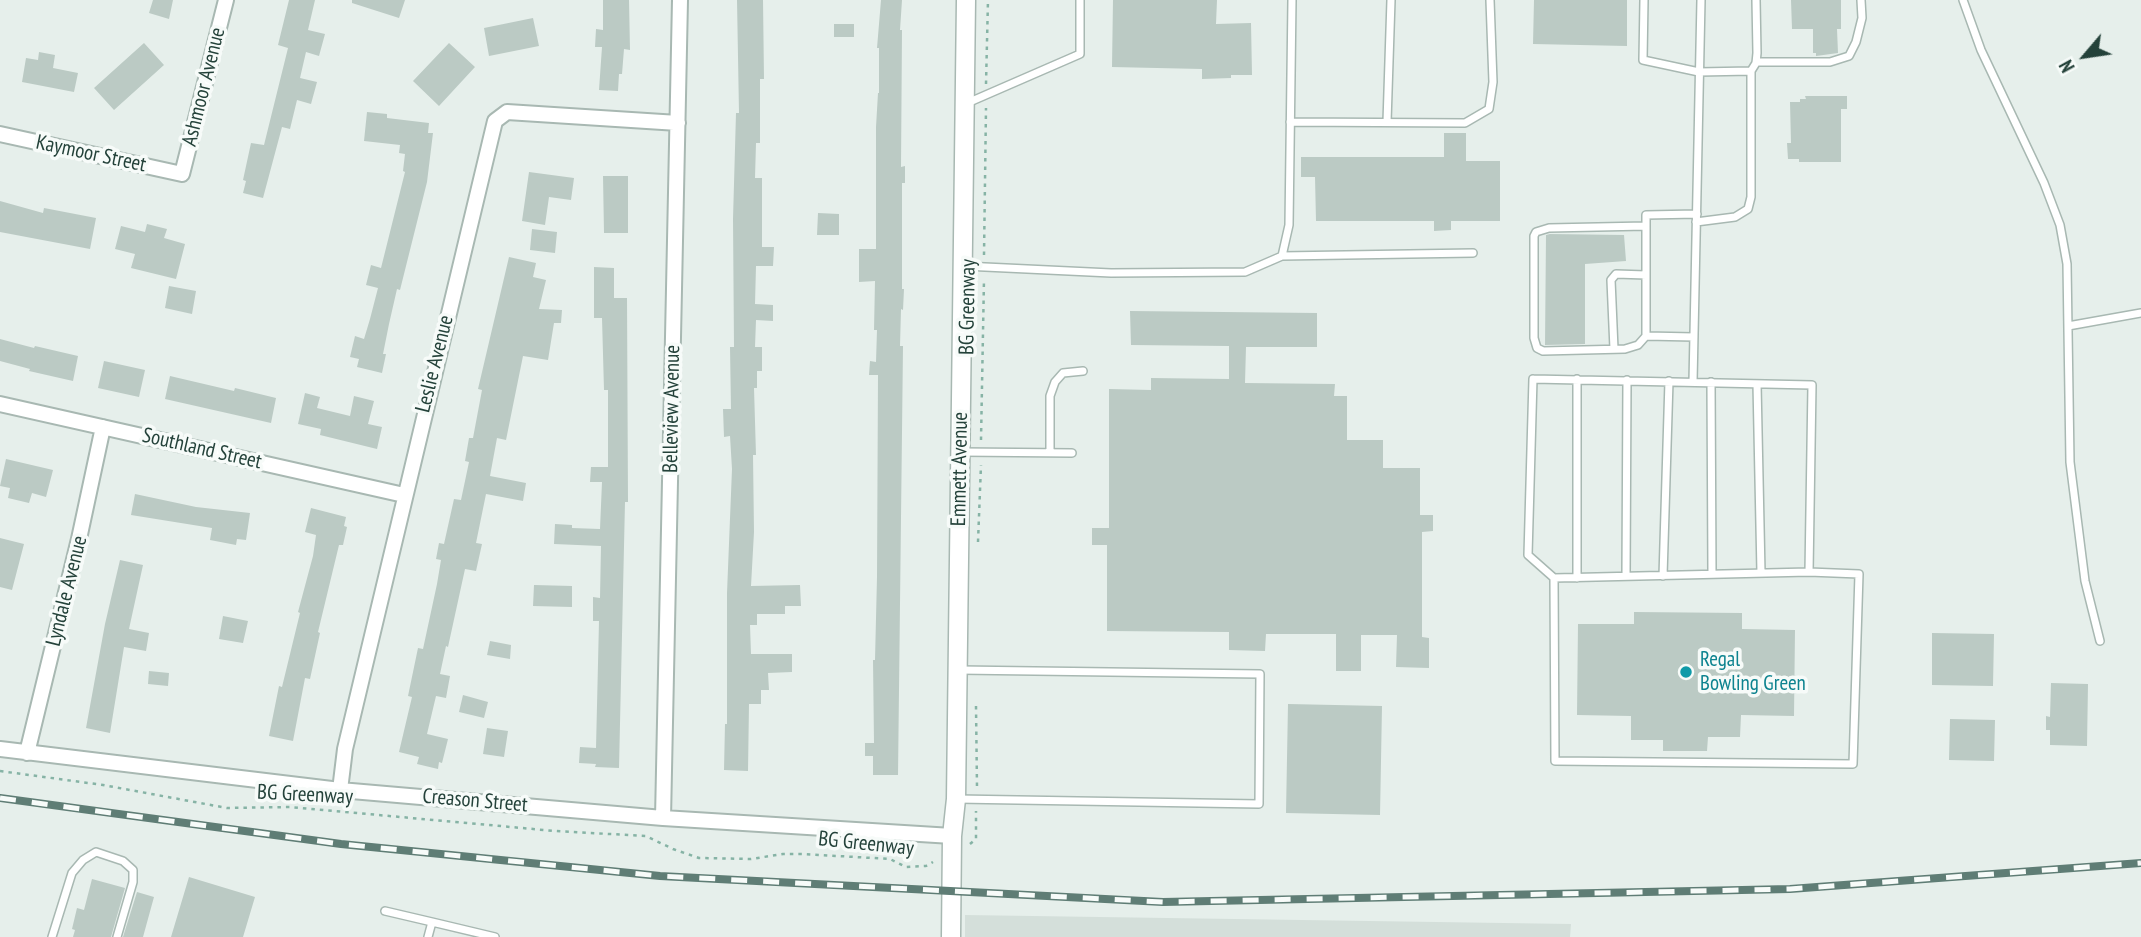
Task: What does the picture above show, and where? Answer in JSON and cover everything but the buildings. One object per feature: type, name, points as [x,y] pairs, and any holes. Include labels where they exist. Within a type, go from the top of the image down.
[{"type":"street","name":"Ashmoor Avenue","points":[[182,174],[226,0]]},
{"type":"street","name":"Belleview Avenue","points":[[663,818],[680,0]]},
{"type":"street","name":"Emmett Avenue","points":[[951,937],[952,845],[956,799],[966,0]]},
{"type":"street","name":"Leslie Avenue","points":[[340,790],[345,749],[495,121],[506,112],[678,123]]},
{"type":"street","name":"Kaymoor Street","points":[[0,134],[182,174]]},
{"type":"street","name":"Southland Street","points":[[0,404],[404,495]]},
{"type":"street","name":"Lyndale Avenue","points":[[27,753],[103,427]]},
{"type":"street","name":"Creason Street","points":[[0,749],[340,790],[952,845]]},
{"type":"lane","points":[[965,105],[1080,54],[1080,0]]},
{"type":"lane","points":[[1282,256],[1289,225],[1292,0]]},
{"type":"lane","points":[[1387,122],[1391,0]]},
{"type":"lane","points":[[1290,122],[1465,123],[1489,109],[1493,82],[1490,0]]},
{"type":"lane","points":[[1644,0],[1643,60],[1699,72],[1751,71]]},
{"type":"lane","points":[[1693,382],[1701,0]]},
{"type":"lane","points":[[1646,226],[1549,228],[1536,232],[1534,338],[1537,348],[1543,351],[1614,349],[1638,345],[1646,336],[1646,226],[1646,215],[1735,217],[1748,209],[1751,197],[1751,71],[1756,62],[1756,0]]},
{"type":"lane","points":[[1756,62],[1830,62],[1849,56],[1856,43],[1861,0]]},
{"type":"lane","points":[[1963,0],[1981,50],[2044,183],[2060,225],[2067,264],[2070,462],[2085,581],[2100,641]]},
{"type":"lane","points":[[963,266],[1111,273],[1245,272],[1282,256],[1473,253]]},
{"type":"lane","points":[[1614,349],[1611,280],[1616,274],[1646,275]]},
{"type":"lane","points":[[2068,326],[2141,313]]},
{"type":"lane","points":[[1646,336],[1694,337]]},
{"type":"lane","points":[[1050,453],[1050,396],[1055,382],[1063,373],[1083,371]]},
{"type":"lane","points":[[1554,578],[1555,761],[1853,764],[1858,574],[1808,572],[1554,578],[1528,555],[1533,379],[1812,385],[1808,572]]},
{"type":"lane","points":[[1577,379],[1577,578]]},
{"type":"lane","points":[[1626,576],[1627,380]]},
{"type":"lane","points":[[1663,576],[1669,381]]},
{"type":"lane","points":[[1711,382],[1712,574]]},
{"type":"lane","points":[[1757,384],[1760,573]]},
{"type":"lane","points":[[960,452],[1072,453]]},
{"type":"lane","points":[[956,799],[1259,804],[1260,674],[957,670]]},
{"type":"lane","points":[[52,937],[72,873],[89,855],[96,852],[123,861],[133,870],[133,882],[117,937]]},
{"type":"lane","points":[[385,911],[495,937]]},
{"type":"lane","points":[[428,937],[432,922]]},
{"type":"path","name":"BG Greenway","points":[[978,545],[988,0]]},
{"type":"path","name":"BG Greenway","points":[[0,771],[103,785],[228,808],[290,807],[555,831],[646,835],[699,858],[751,859],[803,854],[890,859],[905,867],[926,866],[952,845],[967,847],[976,839],[976,670]]},
{"type":"shaded area","points":[[965,915],[1571,924],[1570,937],[965,937]]},
{"type":"railway","points":[[0,798],[341,844],[660,876],[1163,902],[1790,889],[2141,863]]},
{"type":"place","name":"Regal Bowling Green","points":[[1686,672]]}]
